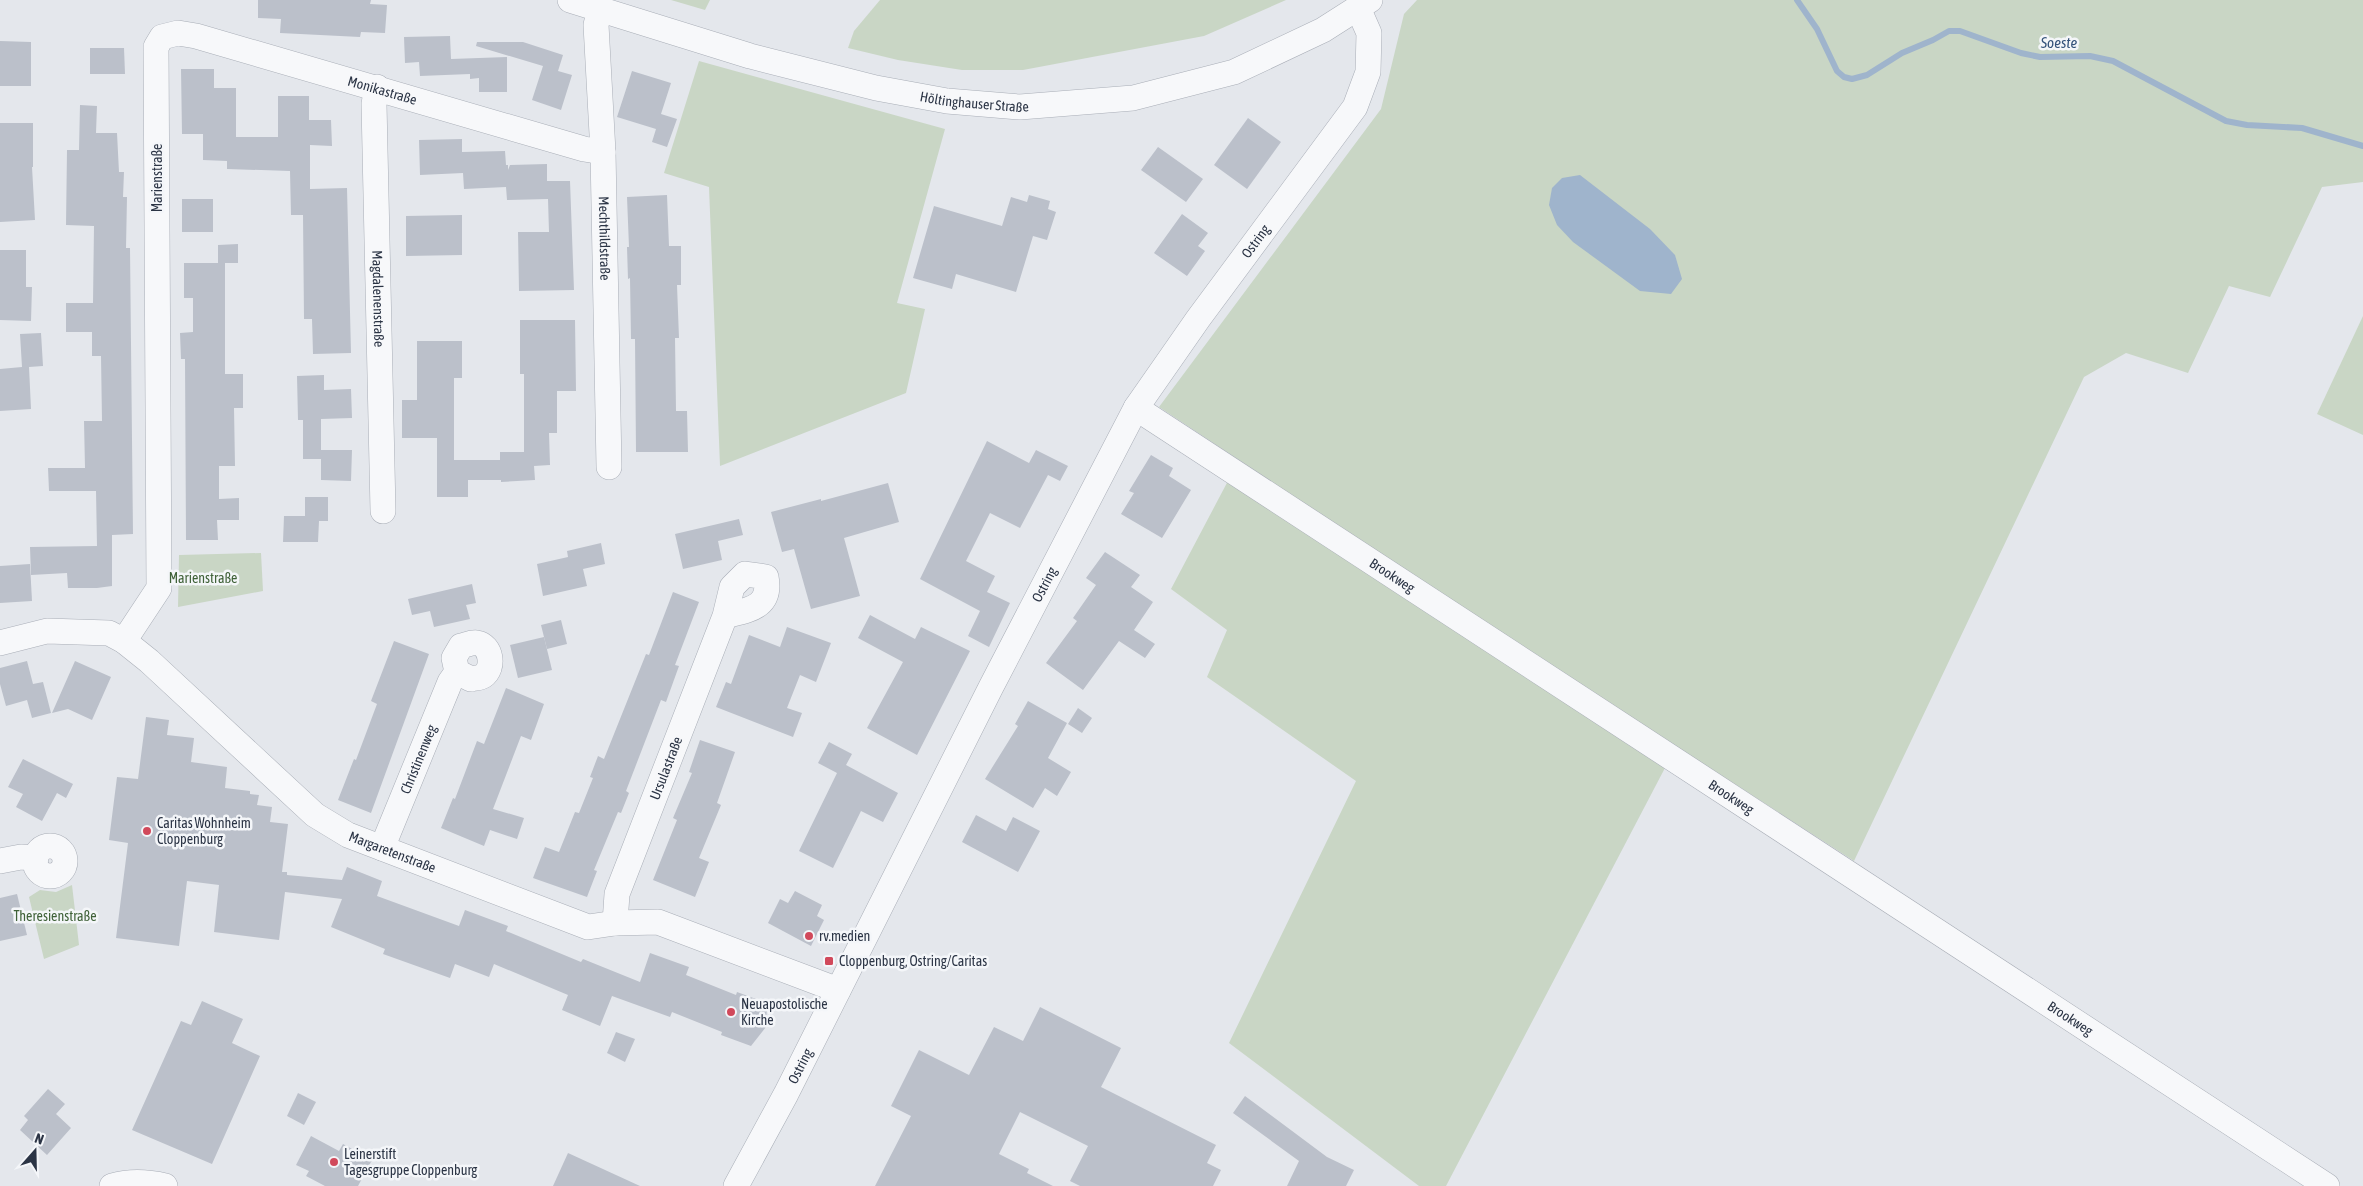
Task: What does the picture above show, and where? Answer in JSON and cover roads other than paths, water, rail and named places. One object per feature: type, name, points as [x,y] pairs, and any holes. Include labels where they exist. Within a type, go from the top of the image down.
[{"type":"street","name":"Höltinghauser Straße","points":[[570,0],[750,56],[876,88],[947,101],[1020,107],[1133,98],[1234,72],[1323,30],[1364,4]]},
{"type":"street","name":"Ostring","points":[[736,1186],[1136,408],[1198,319],[1355,107],[1368,72],[1369,33],[1364,4]]},
{"type":"street","name":"Mechthildstraße","points":[[600,9],[596,25],[603,152],[609,467]]},
{"type":"street","name":"Monikastraße","points":[[162,37],[178,33],[196,36],[584,149],[603,152]]},
{"type":"street","name":"Marienstraße","points":[[124,641],[158,588],[156,47],[162,37]]},
{"type":"street","name":"Magdalenenstraße","points":[[376,87],[374,104],[383,511]]},
{"type":"street","name":"Brookweg","points":[[1136,408],[2327,1186]]},
{"type":"street","name":"Ursulastraße","points":[[615,923],[617,894],[725,616]]},
{"type":"street","name":"Margaretenstraße","points":[[0,642],[48,632],[109,633],[124,641],[149,661],[315,815],[330,826],[382,848],[588,927],[615,923],[658,922],[838,990]]},
{"type":"street","name":"Christinenweg","points":[[382,848],[450,682],[457,672]]},
{"type":"street","points":[[0,861],[21,857],[36,858]]},
{"type":"street","points":[[112,1186],[122,1183],[149,1183],[165,1186]]},
{"type":"water","points":[[1580,175],[1650,229],[1675,255],[1682,279],[1671,294],[1640,291],[1573,242],[1557,225],[1549,205],[1552,188],[1562,178]]},
{"type":"waterway","name":"Soeste","points":[[1797,0],[1817,29],[1837,71],[1844,77],[1852,79],[1867,75],[1902,53],[1949,31],[1960,31],[2021,53],[2040,57],[2090,56],[2113,61],[2226,121],[2247,125],[2302,128],[2363,146]]},
{"type":"place","name":"Caritas Wohnheim Cloppenburg","points":[[147,831]]},
{"type":"place","name":"rv.medien","points":[[809,936]]},
{"type":"place","name":"Cloppenburg, Ostring/Caritas","points":[[829,961]]},
{"type":"place","name":"Neuapostolische Kirche","points":[[731,1012]]},
{"type":"place","name":"Leinerstift Tagesgruppe Cloppenburg","points":[[334,1162]]},
{"type":"park label","name":"Theresienstraße","points":[[55,916]]}]
